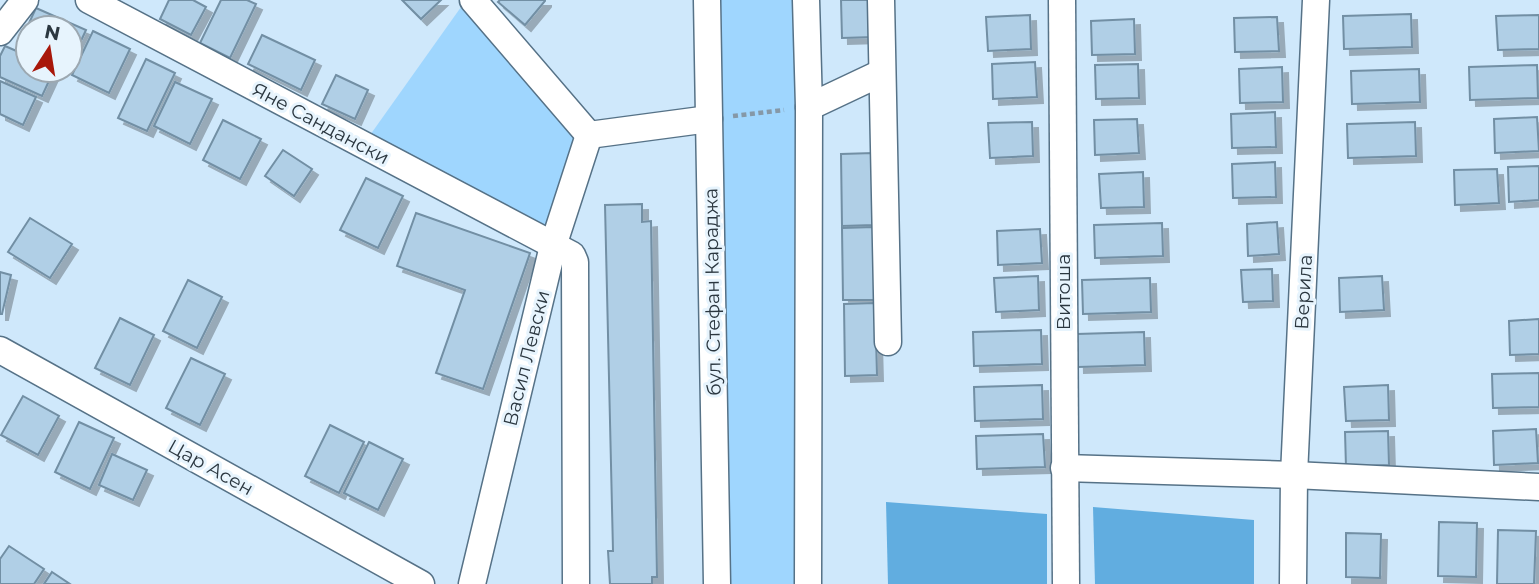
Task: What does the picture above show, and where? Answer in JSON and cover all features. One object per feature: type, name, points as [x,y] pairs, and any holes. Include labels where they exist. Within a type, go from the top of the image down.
[{"type":"street","name":"Яне Сандански","points":[[89,0],[567,252],[575,262],[576,584]]},
{"type":"street","points":[[473,0],[589,135],[709,119]]},
{"type":"street","name":"бул. Стефан Караджа","points":[[707,0],[718,584]]},
{"type":"street","points":[[806,0],[809,107],[808,584]]},
{"type":"street","points":[[881,0],[888,342]]},
{"type":"street","name":"Витоша","points":[[1062,0],[1066,584]]},
{"type":"street","name":"Верила","points":[[1293,584],[1294,475],[1316,0]]},
{"type":"street","points":[[809,107],[881,73]]},
{"type":"street","name":"Васил Левски","points":[[472,584],[553,246],[589,135]]},
{"type":"street","name":"Цар Асен","points":[[0,350],[421,584]]},
{"type":"street","points":[[1064,468],[1294,475],[1539,487]]},
{"type":"path","points":[[709,119],[809,107]]},
{"type":"shaded area","points":[[466,0],[589,135],[553,246],[363,145]]},
{"type":"shaded area","points":[[707,0],[806,0],[808,584],[717,584]]},
{"type":"shaded area","points":[[886,502],[1047,514],[1047,584],[888,584]]},
{"type":"shaded area","points":[[1093,507],[1254,520],[1254,584],[1095,584]]},
{"type":"building","points":[[169,0],[193,0],[206,7],[191,35],[160,19]]},
{"type":"building","points":[[221,0],[247,0],[256,4],[230,58],[200,43]]},
{"type":"building","points":[[402,0],[441,0],[421,19]]},
{"type":"building","points":[[841,0],[873,0],[874,37],[842,38]]},
{"type":"building","points":[[545,1],[525,25],[498,2]]},
{"type":"building","points":[[36,8],[50,14],[33,14]]},
{"type":"building","points":[[1411,14],[1412,47],[1344,49],[1343,16]]},
{"type":"building","points":[[1030,15],[1031,49],[988,51],[986,17]]},
{"type":"building","points":[[1539,15],[1539,49],[1498,50],[1496,16]]},
{"type":"building","points":[[1277,17],[1279,51],[1235,52],[1234,18]]},
{"type":"building","points":[[1134,19],[1135,54],[1092,55],[1091,21]]},
{"type":"building","points":[[93,31],[130,49],[109,93],[84,81],[84,50]]},
{"type":"building","points":[[262,35],[315,60],[301,90],[248,64]]},
{"type":"building","points":[[5,46],[14,50],[14,83],[0,77],[0,56]]},
{"type":"building","points":[[146,59],[175,73],[147,131],[118,118]]},
{"type":"building","points":[[1035,62],[1037,97],[993,99],[992,64]]},
{"type":"building","points":[[1138,64],[1139,98],[1096,99],[1095,65]]},
{"type":"building","points":[[1537,65],[1538,98],[1470,100],[1469,67]]},
{"type":"building","points":[[1282,67],[1283,102],[1240,103],[1239,69]]},
{"type":"building","points":[[1419,69],[1420,102],[1352,104],[1351,71]]},
{"type":"building","points":[[336,75],[368,90],[355,119],[322,104]]},
{"type":"building","points":[[0,81],[36,97],[23,125],[0,114]]},
{"type":"building","points":[[175,82],[212,99],[190,144],[154,126]]},
{"type":"building","points":[[15,84],[48,84],[42,96]]},
{"type":"building","points":[[1275,112],[1276,147],[1232,148],[1231,114]]},
{"type":"building","points":[[1537,117],[1539,151],[1495,153],[1494,119]]},
{"type":"building","points":[[1137,119],[1139,153],[1095,155],[1094,120]]},
{"type":"building","points":[[223,120],[261,139],[240,179],[203,160]]},
{"type":"building","points":[[1032,122],[1033,156],[990,158],[988,123]]},
{"type":"building","points":[[1415,122],[1416,156],[1348,158],[1347,124]]},
{"type":"building","points":[[283,150],[312,169],[294,196],[265,176]]},
{"type":"building","points":[[873,153],[874,225],[842,226],[841,154]]},
{"type":"building","points":[[1275,162],[1276,197],[1233,198],[1232,164]]},
{"type":"building","points":[[1539,166],[1539,200],[1509,202],[1508,167]]},
{"type":"building","points":[[1497,169],[1499,203],[1455,205],[1454,170]]},
{"type":"building","points":[[1143,172],[1144,207],[1101,208],[1099,174]]},
{"type":"building","points":[[366,178],[403,196],[378,248],[340,230]]},
{"type":"building","points":[[642,204],[642,222],[651,221],[657,577],[652,577],[652,584],[610,584],[608,551],[613,551],[605,205]]},
{"type":"building","points":[[416,213],[530,253],[483,389],[436,373],[465,290],[397,266]]},
{"type":"building","points":[[30,218],[72,244],[50,278],[8,252]]},
{"type":"building","points":[[1277,222],[1279,254],[1248,256],[1247,224]]},
{"type":"building","points":[[1162,223],[1163,256],[1095,258],[1094,225]]},
{"type":"building","points":[[874,227],[875,300],[843,300],[842,228]]},
{"type":"building","points":[[1040,229],[1042,263],[998,265],[997,231]]},
{"type":"building","points":[[1272,269],[1273,301],[1243,302],[1241,270]]},
{"type":"building","points":[[0,272],[11,275],[2,314],[0,314]]},
{"type":"building","points":[[1038,276],[1039,310],[996,312],[994,278]]},
{"type":"building","points":[[1382,276],[1384,310],[1340,312],[1339,278]]},
{"type":"building","points":[[1150,278],[1151,312],[1083,314],[1082,280]]},
{"type":"building","points":[[188,280],[222,297],[197,348],[163,331]]},
{"type":"building","points":[[875,303],[877,375],[845,376],[844,304]]},
{"type":"building","points":[[120,318],[154,335],[130,385],[95,368]]},
{"type":"building","points":[[1539,319],[1539,354],[1510,355],[1509,321]]},
{"type":"building","points":[[1041,330],[1042,364],[974,366],[973,332]]},
{"type":"building","points":[[1144,332],[1145,365],[1078,367],[1077,334]]},
{"type":"building","points":[[191,358],[225,374],[200,425],[166,408]]},
{"type":"building","points":[[1539,373],[1539,407],[1493,408],[1492,374]]},
{"type":"building","points":[[1042,385],[1043,419],[975,421],[974,387]]},
{"type":"building","points":[[1388,385],[1389,420],[1346,421],[1344,387]]},
{"type":"building","points":[[23,396],[59,416],[38,455],[1,435]]},
{"type":"building","points":[[79,422],[114,438],[90,489],[55,472]]},
{"type":"building","points":[[330,425],[364,442],[339,493],[305,476]]},
{"type":"building","points":[[1536,429],[1538,463],[1494,465],[1493,431]]},
{"type":"building","points":[[1388,431],[1389,465],[1346,467],[1345,432]]},
{"type":"building","points":[[1043,434],[1045,467],[977,469],[976,436]]},
{"type":"building","points":[[369,442],[403,459],[378,510],[344,493]]},
{"type":"building","points":[[112,454],[147,470],[133,500],[99,485]]},
{"type":"building","points":[[1439,522],[1477,523],[1476,577],[1438,576]]},
{"type":"building","points":[[1498,530],[1536,531],[1534,584],[1497,584]]},
{"type":"building","points":[[1346,533],[1381,534],[1380,578],[1346,577]]},
{"type":"building","points":[[9,546],[44,569],[34,584],[0,584],[0,559]]},
{"type":"building","points":[[52,572],[70,584],[44,584]]}]
